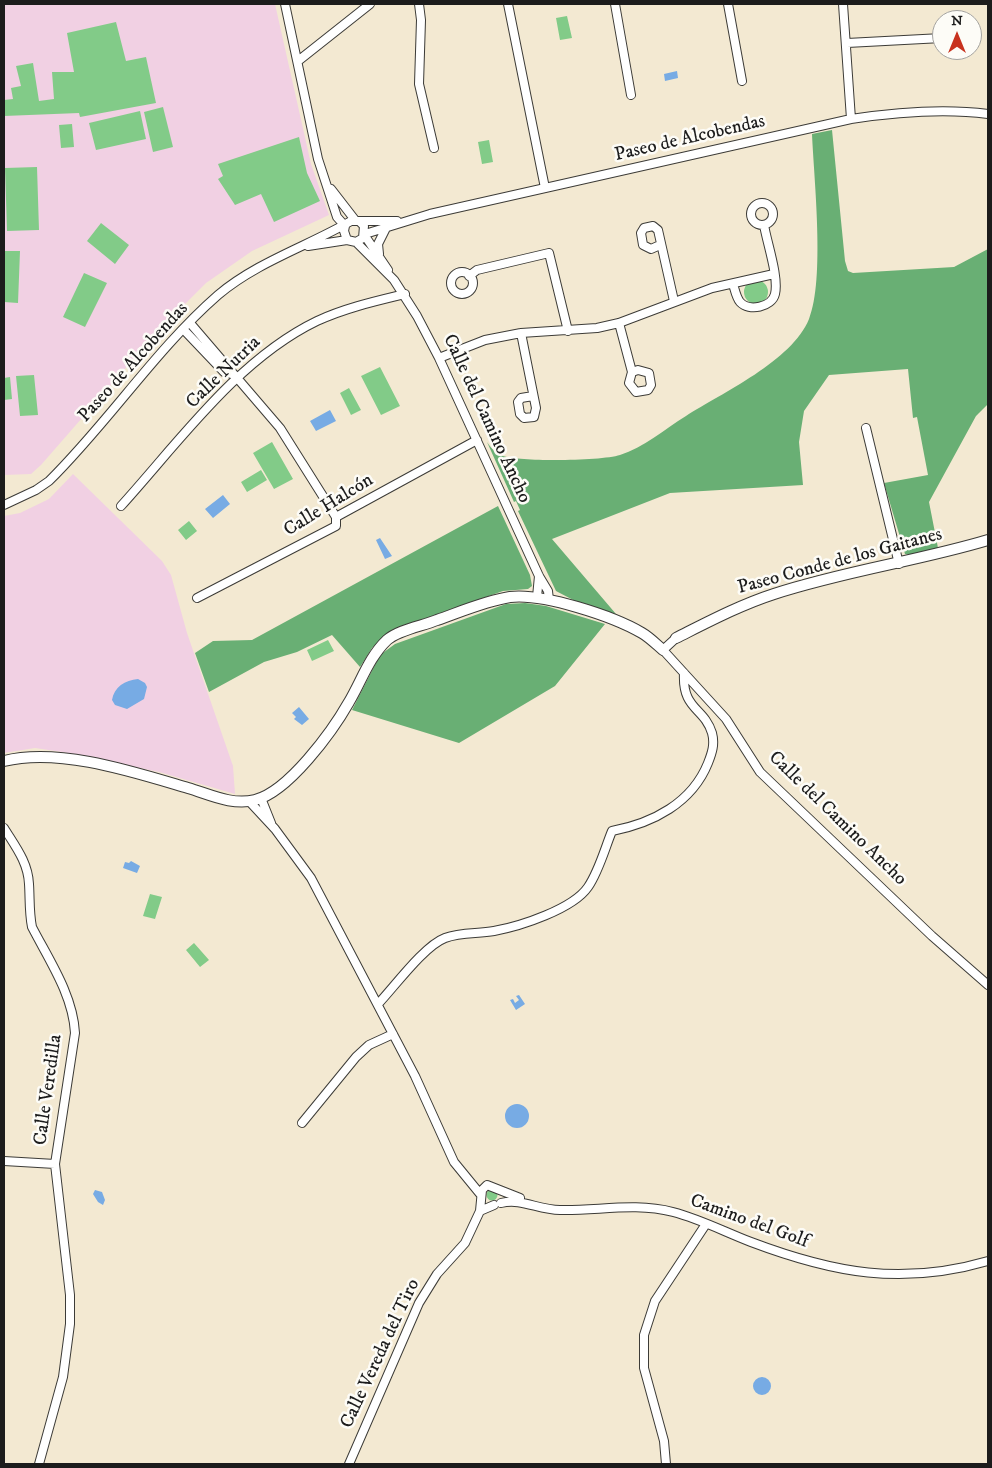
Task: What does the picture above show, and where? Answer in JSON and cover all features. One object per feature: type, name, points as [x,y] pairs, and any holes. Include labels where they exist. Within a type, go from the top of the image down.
[{"type":"street","points":[[285,4],[313,135],[325,181],[339,221],[345,226]]},
{"type":"street","points":[[298,61],[370,4]]},
{"type":"street","points":[[419,4],[421,20],[420,84],[434,148]]},
{"type":"street","points":[[508,4],[545,188]]},
{"type":"street","points":[[616,4],[632,95]]},
{"type":"street","points":[[728,4],[742,81]]},
{"type":"street","points":[[843,4],[852,119]]},
{"type":"street","points":[[847,43],[932,39]]},
{"type":"street","name":"Paseo de Alcobendas","points":[[365,235],[402,221],[852,119],[891,113],[958,110],[988,114]]},
{"type":"street","points":[[325,181],[357,221],[364,226],[365,235],[356,242],[347,240],[344,231],[345,226]]},
{"type":"street","points":[[345,226],[357,221]]},
{"type":"street","name":"Paseo de Alcobendas","points":[[357,221],[402,221]]},
{"type":"street","points":[[733,284],[739,301],[751,307],[765,305],[770,302],[776,292],[764,225]]},
{"type":"street","name":"Paseo de Alcobendas","points":[[4,505],[36,490],[49,481],[190,323],[219,295],[248,274],[345,226]]},
{"type":"street","points":[[380,256],[378,244],[387,227]]},
{"type":"street","name":"Calle del Camino Ancho","points":[[365,235],[394,280]]},
{"type":"street","name":"Paseo de Alcobendas","points":[[294,250],[347,240]]},
{"type":"street","name":"Calle del Camino Ancho","points":[[356,242],[394,280],[405,294],[439,358],[539,576],[548,591],[549,600]]},
{"type":"street","points":[[660,245],[674,301]]},
{"type":"street","points":[[469,276],[477,270],[549,253],[568,331]]},
{"type":"street","points":[[439,358],[485,340],[521,333],[568,331],[619,323],[674,301],[774,274]]},
{"type":"street","name":"Calle Nutria","points":[[122,506],[234,376],[278,344],[318,321],[367,303],[405,294]]},
{"type":"street","points":[[190,323],[280,428],[336,517]]},
{"type":"street","points":[[619,323],[632,372]]},
{"type":"street","points":[[184,330],[224,372],[234,376]]},
{"type":"street","points":[[521,333],[533,396]]},
{"type":"street","points":[[866,428],[899,564]]},
{"type":"street","name":"Calle Halcón","points":[[197,598],[336,526],[336,517],[477,440]]},
{"type":"street","name":"Paseo Conde de los Gaitanes","points":[[659,647],[732,610],[774,594],[988,540]]},
{"type":"street","name":"Calle del Camino Ancho","points":[[537,597],[539,576]]},
{"type":"street","points":[[4,761],[42,756],[64,758],[148,777],[231,801],[249,801],[262,798],[282,784],[316,750],[348,704],[376,653],[389,639],[494,600],[512,597],[537,597],[624,625],[641,632],[659,647]]},
{"type":"street","name":"Calle del Camino Ancho","points":[[659,647],[726,719],[760,772],[932,936],[988,985]]},
{"type":"street","points":[[378,1004],[421,956],[445,938],[471,932],[493,931],[520,924],[573,903],[588,886],[612,831],[632,827],[661,814],[686,798],[703,776],[714,744],[712,731],[683,690],[684,673]]},
{"type":"street","points":[[262,798],[275,829]]},
{"type":"street","points":[[249,801],[275,829],[311,878],[378,1004],[454,1162],[481,1196],[498,1204]]},
{"type":"street","name":"Calle Veredilla","points":[[4,828],[25,862],[28,879],[29,914],[32,927],[68,999],[75,1024],[73,1049],[55,1164],[70,1315],[63,1377],[39,1464]]},
{"type":"street","points":[[302,1123],[356,1057],[369,1045],[393,1034]]},
{"type":"street","name":"Calle Veredilla","points":[[4,1161],[55,1164]]},
{"type":"street","points":[[468,1179],[528,1203]]},
{"type":"street","name":"Calle Vereda del Tiro","points":[[349,1464],[419,1303],[437,1274],[465,1244],[480,1211],[483,1188],[487,1186]]},
{"type":"street","points":[[480,1211],[498,1204],[503,1199],[501,1191]]},
{"type":"street","name":"Camino del Golf","points":[[498,1204],[512,1200],[558,1210],[646,1207],[673,1212],[790,1256],[847,1271],[878,1274],[927,1273],[988,1262]]},
{"type":"street","points":[[666,1464],[664,1441],[644,1368],[644,1335],[655,1301],[706,1224]]},
{"type":"shaded area","points":[[4,4],[275,4],[311,164],[329,215],[252,251],[206,283],[157,332],[41,465],[31,474],[4,475]]},
{"type":"shaded area","points":[[73,474],[162,561],[171,575],[187,633],[233,766],[235,794],[159,772],[62,752],[35,748],[4,753],[4,516],[20,513],[49,499]]},
{"type":"green space","points":[[567,16],[572,38],[560,40],[556,18]]},
{"type":"green space","points":[[116,22],[126,61],[146,57],[156,103],[80,117],[79,113],[4,116],[4,100],[13,99],[11,88],[21,86],[16,66],[33,63],[39,101],[54,99],[52,72],[74,72],[67,33]]},
{"type":"green space","points":[[163,107],[173,147],[153,152],[144,112]]},
{"type":"green space","points":[[140,111],[146,139],[96,150],[89,123]]},
{"type":"green space","points":[[72,124],[74,147],[61,148],[59,125]]},
{"type":"green space","points":[[832,130],[845,261],[848,271],[853,273],[954,267],[988,249],[988,404],[976,416],[929,502],[938,548],[913,555],[905,554],[884,483],[928,475],[917,417],[913,418],[908,369],[829,375],[804,411],[799,442],[803,485],[670,493],[552,539],[616,614],[577,602],[556,591],[518,511],[520,510],[516,501],[514,502],[487,442],[498,454],[513,458],[580,460],[620,455],[645,443],[755,375],[788,349],[809,319],[814,301],[818,255],[812,134]]},
{"type":"green space","points":[[299,137],[307,173],[320,201],[274,222],[261,194],[235,205],[218,179],[223,176],[218,164]]},
{"type":"green space","points":[[489,140],[493,162],[482,164],[478,142]]},
{"type":"green space","points":[[37,167],[39,230],[7,231],[5,168]]},
{"type":"green space","points":[[101,223],[129,245],[115,264],[87,241]]},
{"type":"green space","points":[[4,251],[20,251],[18,303],[4,302]]},
{"type":"green space","points":[[84,273],[107,283],[85,327],[63,317]]},
{"type":"green space","points":[[756,280],[765,283],[768,292],[765,301],[756,304],[747,301],[744,292],[747,283]]},
{"type":"green space","points":[[380,367],[400,406],[381,415],[361,376]]},
{"type":"green space","points":[[34,375],[38,415],[20,416],[16,376]]},
{"type":"green space","points":[[10,377],[12,399],[4,400],[4,378]]},
{"type":"green space","points":[[349,388],[361,410],[351,415],[340,393]]},
{"type":"green space","points":[[272,442],[293,479],[274,489],[253,453]]},
{"type":"green space","points":[[261,470],[267,480],[247,492],[241,482]]},
{"type":"green space","points":[[498,506],[530,575],[532,586],[528,589],[503,591],[393,630],[372,648],[360,667],[332,635],[297,652],[264,662],[209,692],[195,653],[213,641],[252,640]]},
{"type":"green space","points":[[189,521],[197,531],[186,540],[178,530]]},
{"type":"green space","points":[[525,603],[546,606],[605,624],[555,686],[459,743],[352,710],[380,655],[395,644],[506,604]]},
{"type":"green space","points":[[328,640],[334,651],[312,661],[307,650]]},
{"type":"green space","points":[[150,894],[162,897],[155,919],[143,916]]},
{"type":"green space","points":[[194,943],[209,960],[200,967],[186,950]]},
{"type":"green space","points":[[492,1189],[498,1195],[492,1201],[486,1195]]},
{"type":"water","points":[[677,71],[678,78],[665,81],[664,74]]},
{"type":"water","points":[[330,410],[336,421],[316,431],[310,421]]},
{"type":"water","points":[[223,495],[230,504],[213,518],[205,509]]},
{"type":"water","points":[[380,538],[392,556],[385,559],[376,540]]},
{"type":"water","points":[[138,679],[145,683],[147,687],[144,699],[127,709],[115,705],[112,700],[115,691],[121,685]]},
{"type":"water","points":[[299,707],[309,719],[302,725],[294,719],[296,717],[292,713]]},
{"type":"water","points":[[131,861],[140,866],[137,873],[123,868],[125,862],[129,863]]},
{"type":"water","points":[[519,995],[525,1004],[516,1010],[510,1000],[513,999],[515,1003],[519,1000],[516,996]]},
{"type":"water","points":[[517,1104],[526,1107],[529,1116],[526,1125],[517,1128],[508,1125],[505,1116],[508,1107]]},
{"type":"water","points":[[95,1190],[102,1192],[105,1200],[103,1205],[98,1202],[93,1194]]},
{"type":"water","points":[[762,1377],[768,1380],[771,1386],[768,1392],[762,1395],[756,1392],[753,1386],[756,1380]]}]
